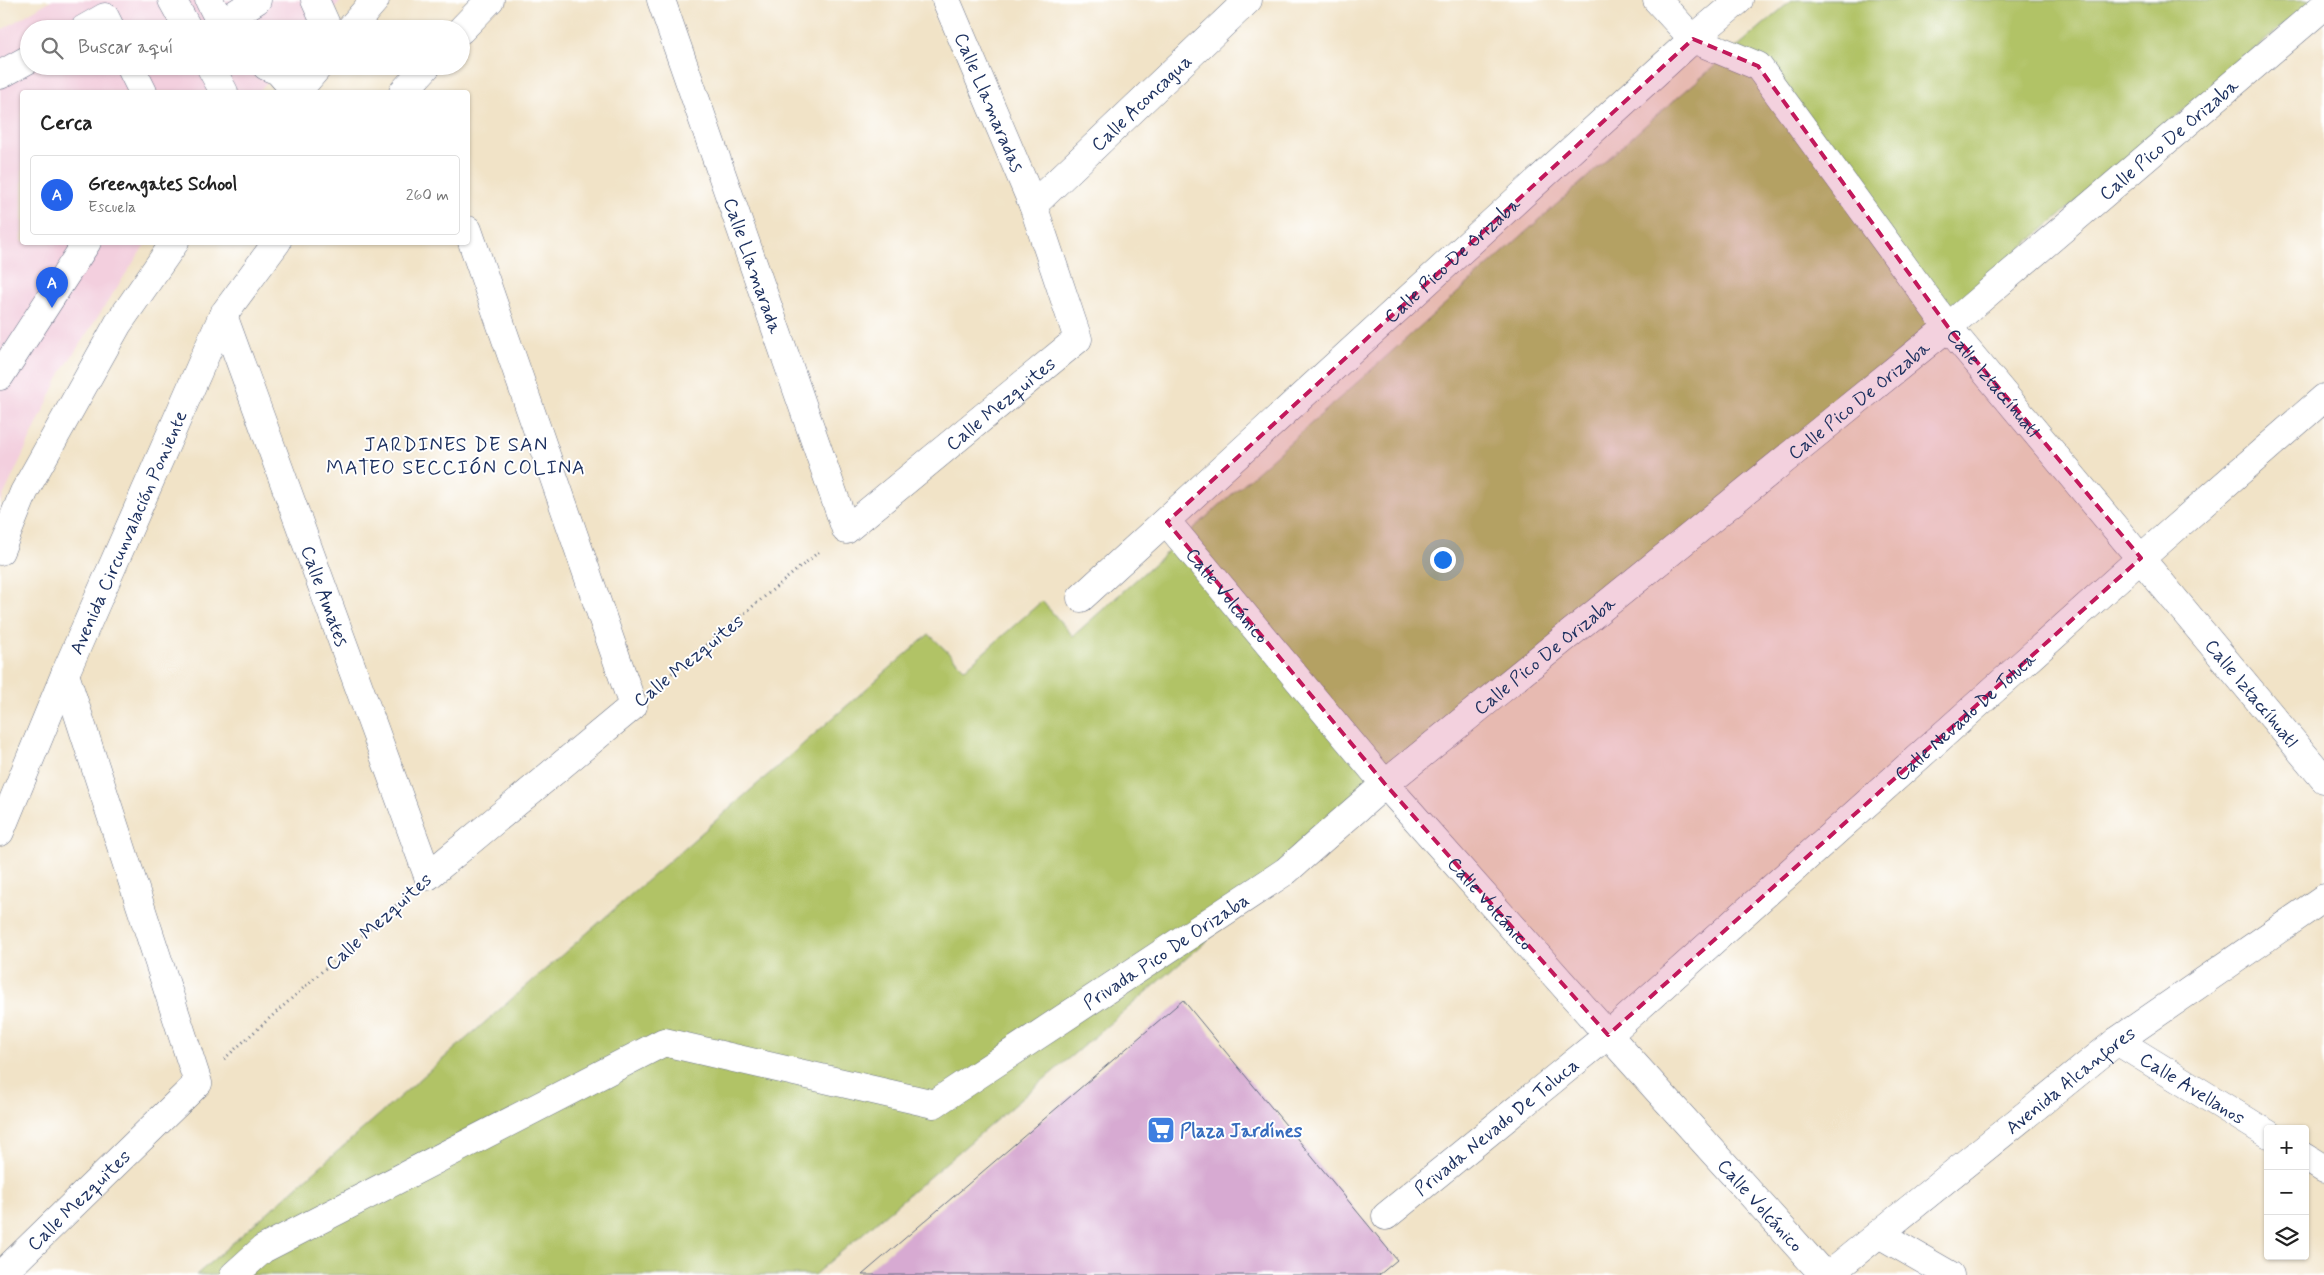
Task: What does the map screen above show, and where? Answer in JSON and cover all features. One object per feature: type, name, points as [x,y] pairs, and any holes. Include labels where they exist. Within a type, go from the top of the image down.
[{"type":"street","points":[[172,0],[183,20]]},
{"type":"street","points":[[218,17],[257,0]]},
{"type":"street","points":[[315,0],[324,20]]},
{"type":"street","points":[[358,20],[375,0]]},
{"type":"street","points":[[470,21],[490,0]]},
{"type":"street","name":"Calle Llamarada","points":[[661,0],[846,530]]},
{"type":"street","name":"Calle Llamaradas","points":[[946,0],[1033,205]]},
{"type":"street","name":"Calle Aconcagua","points":[[1033,205],[1248,0]]},
{"type":"street","name":"Calle Iztaccíhuatl","points":[[1657,0],[1693,39],[1758,66],[1948,327],[2324,779]]},
{"type":"street","name":"Calle Pico De Orizaba","points":[[1167,522],[1693,39],[1739,0]]},
{"type":"street","name":"Calle Pico De Orizaba","points":[[1385,784],[1948,327],[2324,6]]},
{"type":"street","points":[[0,74],[20,64]]},
{"type":"street","points":[[134,75],[142,90]]},
{"type":"street","points":[[282,75],[295,90]]},
{"type":"street","points":[[299,90],[311,75]]},
{"type":"street","name":"Calle Mezquites","points":[[846,530],[1078,340],[1033,205]]},
{"type":"street","points":[[470,236],[633,706]]},
{"type":"street","points":[[0,376],[85,245]]},
{"type":"street","points":[[0,551],[24,492],[118,324],[173,245]]},
{"type":"street","name":"Avenida Circunvalación Poniente","points":[[0,832],[65,674],[223,315],[275,245]]},
{"type":"street","name":"Calle Amates","points":[[223,315],[428,876]]},
{"type":"street","name":"Calle Nevado De Toluca","points":[[1608,1036],[2141,558],[2324,398]]},
{"type":"street","points":[[1081,598],[1167,522]]},
{"type":"street","name":"Calle Volcánico","points":[[1167,522],[1385,784],[1608,1036],[1824,1275]]},
{"type":"street","points":[[65,674],[198,1083]]},
{"type":"street","name":"Calle Mezquites","points":[[428,876],[633,706]]},
{"type":"street","name":"Privada Pico De Orizaba","points":[[234,1275],[263,1249],[664,1042],[934,1104],[1286,871],[1385,784]]},
{"type":"street","name":"Avenida Alcanfores","points":[[1828,1275],[2117,1041],[2324,898]]},
{"type":"street","name":"Privada Nevado De Toluca","points":[[1386,1216],[1608,1036]]},
{"type":"street","name":"Calle Avellanos","points":[[2117,1041],[2264,1132]]},
{"type":"street","name":"Calle Mezquites","points":[[1,1275],[198,1083]]},
{"type":"street","points":[[2309,1160],[2324,1169]]},
{"type":"street","points":[[1880,1234],[1950,1275]]},
{"type":"path","name":"Calle Mezquites","points":[[633,706],[846,530]]},
{"type":"path","name":"Calle Mezquites","points":[[198,1083],[428,876]]},
{"type":"highlighted area","points":[[1693,39],[1758,66],[1948,327],[2141,558],[1608,1035],[1385,784],[1167,522]]},
{"type":"shaded area","points":[[51,0],[342,0],[324,20],[20,20],[20,75],[274,75],[260,90],[20,90],[20,245],[145,245],[61,373],[0,503],[0,31]]},
{"type":"green space","points":[[1792,0],[2313,0],[814,1275],[196,1275],[929,634],[965,669],[1042,601],[1073,636],[1649,122]]},
{"type":"building","name":"Plaza Jardínes","points":[[1183,1000],[1397,1260],[1379,1275],[862,1275]]},
{"type":"place","name":"Greengates School","points":[[52,308]]},
{"type":"place","name":"Plaza Jardínes","points":[[1161,1130]]},
{"type":"district","name":"JARDINES DE SAN MATEO SECCIÓN COLINA","points":[[456,456]]}]
